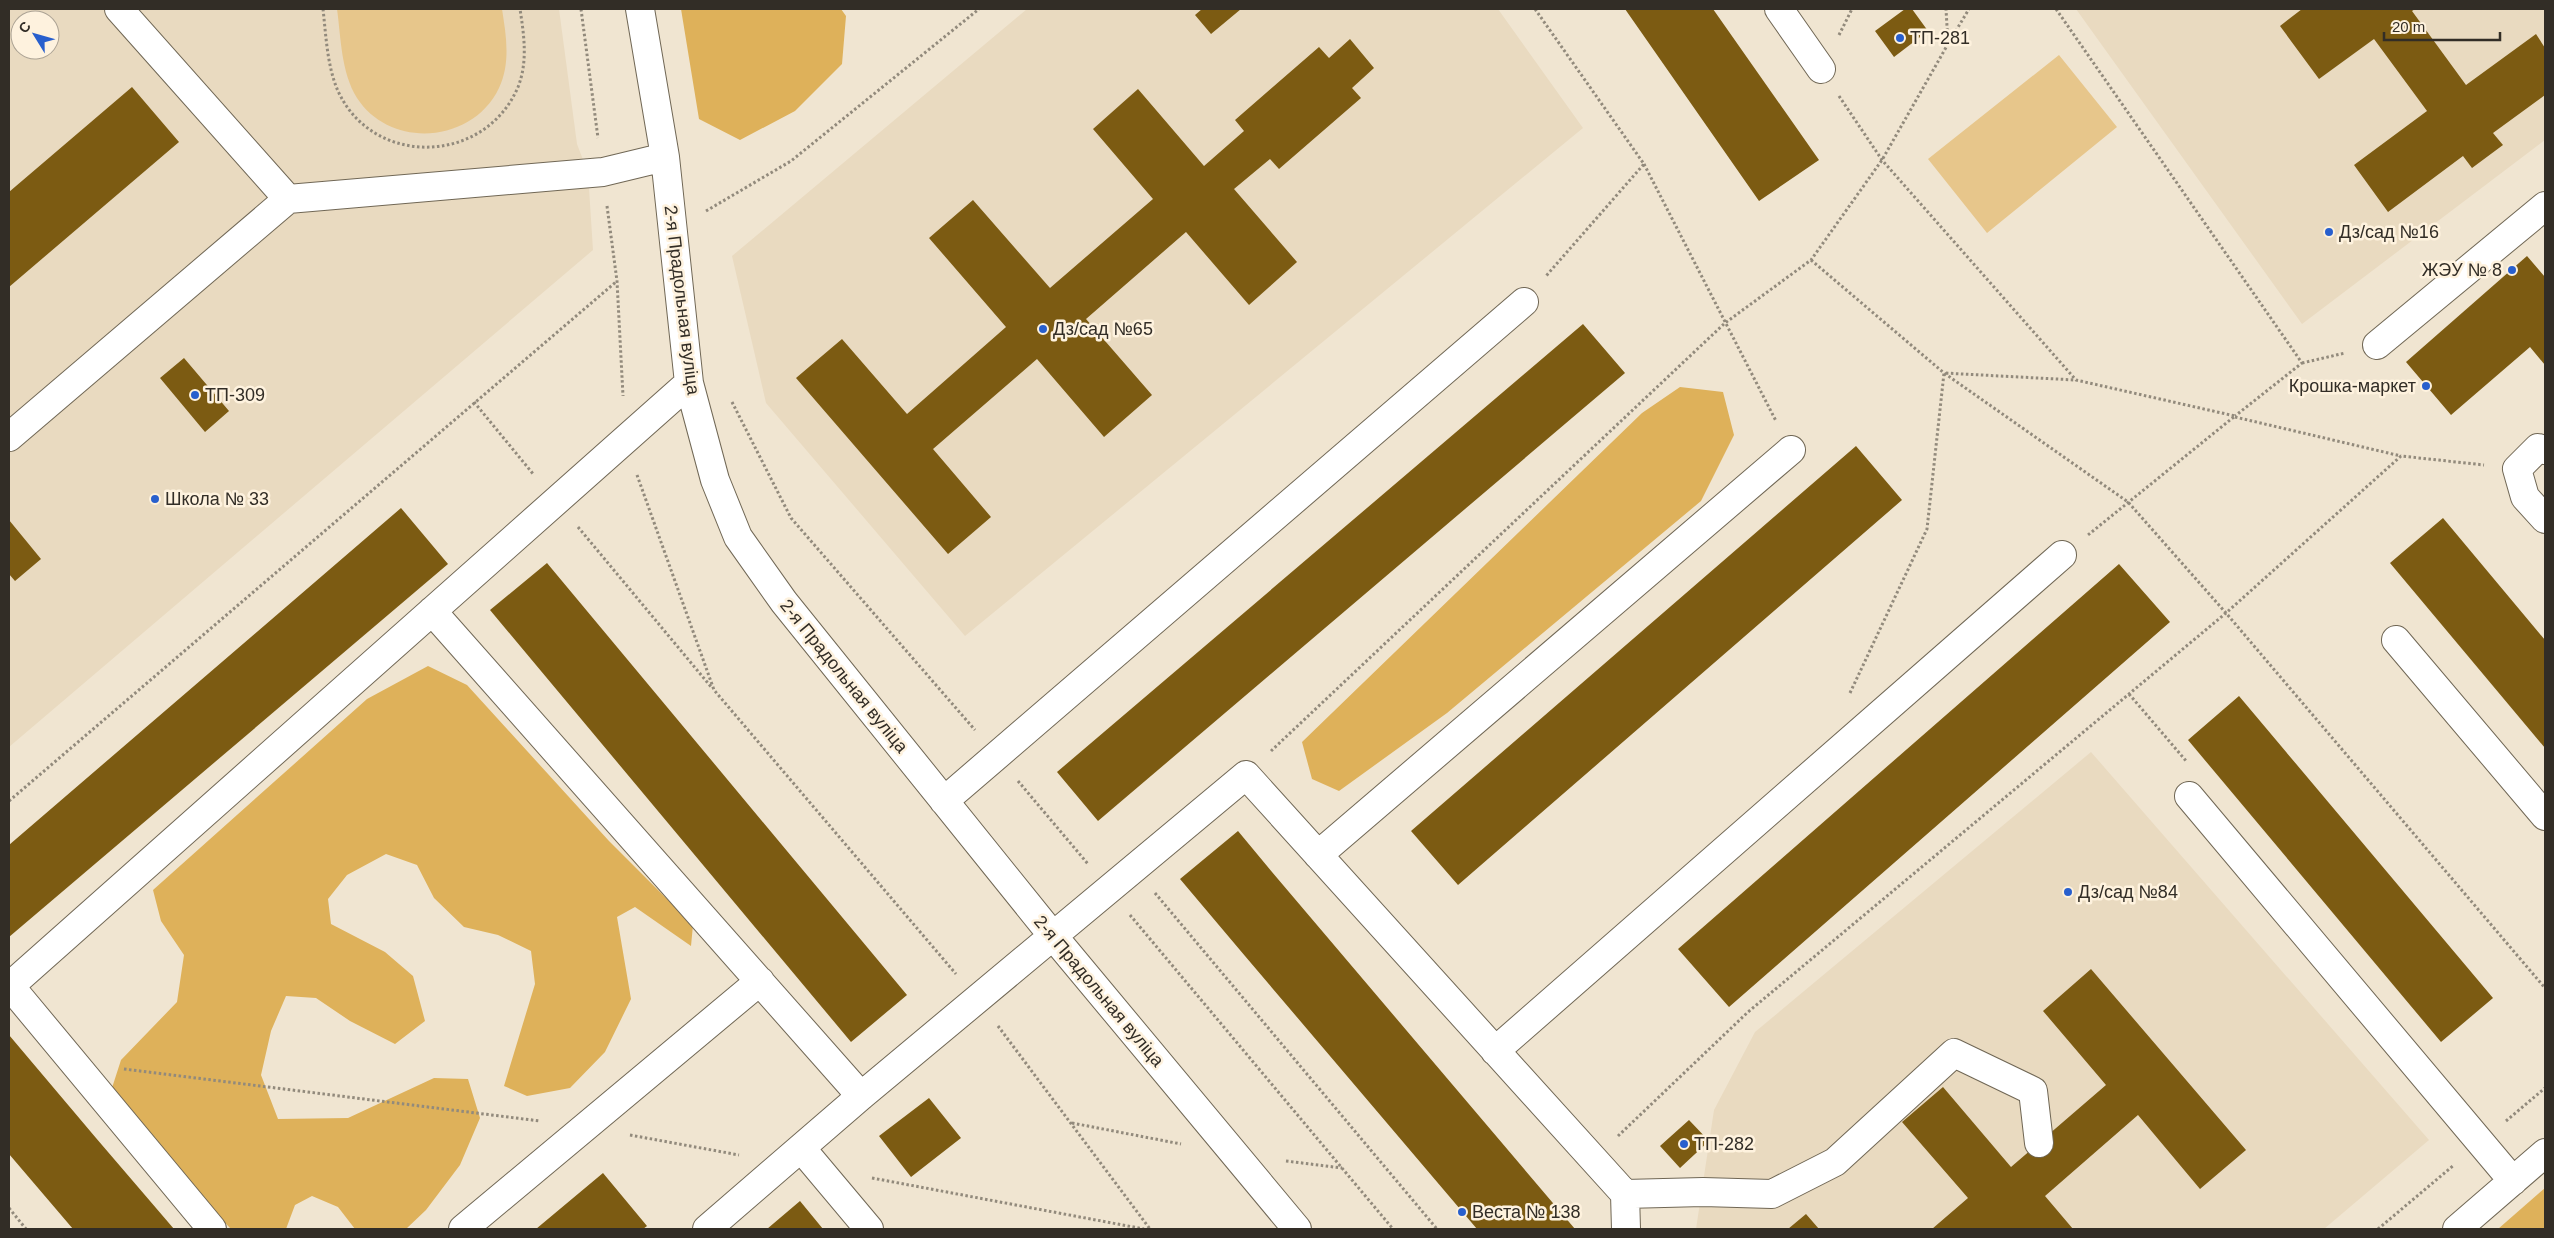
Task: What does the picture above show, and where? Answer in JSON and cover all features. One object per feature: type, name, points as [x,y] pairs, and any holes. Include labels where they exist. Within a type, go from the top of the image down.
[{"type":"street","points":[[119,9],[288,199]]},
{"type":"street","name":"2-я Прадольная вуліца","points":[[640,9],[665,157],[689,383],[715,480],[738,537],[784,602],[1053,936],[1297,1229]]},
{"type":"street","points":[[1779,9],[1821,69]]},
{"type":"street","points":[[9,437],[288,199],[602,172],[665,157]]},
{"type":"street","points":[[2377,345],[2545,206]]},
{"type":"street","points":[[944,801],[1524,302]]},
{"type":"street","points":[[212,1229],[10,986],[689,383]]},
{"type":"street","points":[[2545,450],[2538,448],[2517,469],[2525,497],[2545,519]]},
{"type":"street","points":[[1318,855],[1791,450]]},
{"type":"street","points":[[1495,1051],[2062,555]]},
{"type":"street","points":[[432,611],[860,1096]]},
{"type":"street","points":[[2396,640],[2545,816]]},
{"type":"street","points":[[707,1229],[801,1160],[860,1096],[1246,775],[1625,1194],[1626,1229]]},
{"type":"street","points":[[2189,796],[2513,1181]]},
{"type":"street","points":[[463,1229],[760,981]]},
{"type":"street","points":[[1625,1194],[1703,1192],[1772,1194],[1835,1162],[1954,1053],[2033,1091],[2039,1143]]},
{"type":"street","points":[[2457,1229],[2545,1153]]},
{"type":"street","points":[[801,1160],[869,1229]]},
{"type":"path","points":[[323,9],[330,66],[338,90],[350,112],[369,130],[391,142],[416,148],[441,148],[466,141],[488,128],[506,109],[518,87],[524,62],[520,9]]},
{"type":"path","points":[[701,202],[703,212],[791,161],[979,9]]},
{"type":"path","points":[[1535,9],[1644,164],[1791,450]]},
{"type":"path","points":[[1946,9],[1948,44]]},
{"type":"path","points":[[1246,775],[1725,324],[1811,260],[1882,160],[1969,9]]},
{"type":"path","points":[[2056,9],[2302,363]]},
{"type":"path","points":[[1821,69],[1882,160],[2076,380]]},
{"type":"path","points":[[1524,302],[1644,164]]},
{"type":"path","points":[[1811,260],[1944,373],[2128,502],[2226,613],[2545,988]]},
{"type":"path","points":[[9,802],[617,281]]},
{"type":"path","points":[[2062,555],[2302,363],[2377,345]]},
{"type":"path","points":[[1944,373],[2076,380],[2401,456],[2517,469]]},
{"type":"path","points":[[1849,695],[1927,528],[1944,373]]},
{"type":"path","points":[[729,397],[791,518],[997,755],[1393,1229]]},
{"type":"path","points":[[474,402],[714,690]]},
{"type":"path","points":[[1594,1159],[1748,1012],[2226,613],[2401,456]]},
{"type":"path","points":[[1134,868],[1437,1229]]},
{"type":"path","points":[[76,1064],[585,1127],[801,1160],[1144,1229]]},
{"type":"path","points":[[9,1208],[26,1229]]},
{"type":"shaded area","name":"Школа № 33","points":[[9,9],[559,9],[577,144],[588,173],[593,250],[9,747]]},
{"type":"shaded area","points":[[337,9],[502,9],[506,39],[506,58],[503,78],[499,88],[487,106],[471,120],[452,129],[431,133],[410,132],[390,126],[372,115],[357,98],[352,88],[342,55]]},
{"type":"shaded area","points":[[681,9],[841,9],[846,16],[842,64],[795,111],[740,140],[699,119]]},
{"type":"shaded area","name":"Дз/сад №65","points":[[1027,9],[1498,9],[1583,128],[965,636],[766,403],[732,256]]},
{"type":"shaded area","name":"Дз/сад №16","points":[[2076,9],[2545,9],[2545,140],[2302,324]]},
{"type":"shaded area","points":[[2059,55],[2117,127],[1987,233],[1928,159]]},
{"type":"shaded area","points":[[1680,387],[1723,392],[1734,435],[1701,501],[1447,713],[1339,791],[1312,779],[1302,742],[1642,413]]},
{"type":"shaded area","points":[[428,666],[467,685],[609,841],[693,925],[691,946],[635,907],[617,917],[631,999],[605,1052],[570,1088],[527,1096],[504,1086],[535,984],[531,951],[498,935],[464,927],[434,898],[417,865],[386,854],[347,875],[328,899],[331,924],[385,952],[413,976],[425,1021],[395,1044],[350,1021],[316,998],[286,996],[271,1031],[261,1075],[278,1119],[348,1118],[434,1078],[468,1079],[480,1118],[460,1165],[426,1210],[406,1229],[355,1229],[338,1207],[312,1196],[295,1205],[286,1229],[231,1229],[156,1151],[111,1091],[121,1060],[177,1002],[184,955],[161,921],[153,890],[367,699]]},
{"type":"shaded area","name":"Дз/сад №84","points":[[2091,752],[2429,1140],[2324,1229],[1696,1229],[1714,1110],[1755,1032]]},
{"type":"shaded area","points":[[2545,1188],[2545,1229],[2498,1229]]},
{"type":"building","points":[[1202,9],[1241,9],[1211,34],[1195,15]]},
{"type":"building","points":[[1625,9],[1713,9],[1819,160],[1759,201]]},
{"type":"building","name":"ТП-281","points":[[1905,9],[1912,9],[1928,31],[1894,57],[1875,31]]},
{"type":"building","points":[[2302,9],[2415,9],[2412,11],[2466,85],[2536,34],[2545,48],[2545,95],[2493,133],[2503,145],[2472,168],[2463,156],[2388,212],[2354,165],[2427,111],[2374,39],[2319,79],[2280,26]]},
{"type":"building","points":[[1350,39],[1374,68],[1352,88],[1361,98],[1279,169],[1270,159],[1234,189],[1297,262],[1249,305],[1186,232],[1086,319],[1152,395],[1104,437],[1037,359],[933,449],[991,517],[948,554],[796,378],[842,339],[907,414],[1006,327],[929,238],[973,200],[1050,288],[1153,199],[1093,129],[1138,89],[1204,166],[1244,131],[1235,120],[1319,47],[1329,58]]},
{"type":"building","points":[[132,87],[179,142],[9,287],[9,192]]},
{"type":"building","points":[[2527,256],[2545,277],[2545,365],[2530,347],[2451,415],[2406,362]]},
{"type":"building","points":[[1583,324],[1625,373],[1098,821],[1057,772]]},
{"type":"building","name":"ТП-309","points":[[184,358],[229,411],[205,432],[160,378]]},
{"type":"building","points":[[1856,446],[1902,500],[1458,885],[1411,831]]},
{"type":"building","points":[[401,508],[448,564],[9,937],[9,845]]},
{"type":"building","points":[[2443,518],[2545,640],[2545,748],[2390,563]]},
{"type":"building","points":[[9,520],[41,559],[15,581],[9,574]]},
{"type":"building","points":[[547,563],[907,995],[851,1042],[490,610]]},
{"type":"building","points":[[2119,564],[2170,622],[1729,1007],[1678,949]]},
{"type":"building","points":[[2239,696],[2493,998],[2441,1042],[2188,740]]},
{"type":"building","points":[[1238,831],[1575,1229],[1477,1229],[1245,956],[1180,879]]},
{"type":"building","points":[[2091,969],[2246,1150],[2200,1189],[2138,1115],[2045,1196],[2073,1229],[1932,1229],[1968,1198],[1902,1122],[1943,1087],[2011,1167],[2106,1085],[2043,1011]]},
{"type":"building","points":[[9,1035],[174,1229],[73,1229],[9,1154]]},
{"type":"building","points":[[929,1098],[961,1138],[911,1177],[879,1136]]},
{"type":"building","name":"ТП-282","points":[[1689,1120],[1709,1141],[1680,1168],[1660,1146]]},
{"type":"building","points":[[603,1173],[647,1226],[643,1229],[536,1229]]},
{"type":"building","points":[[800,1201],[823,1229],[767,1229]]},
{"type":"building","points":[[1806,1214],[1819,1229],[1788,1229]]},
{"type":"place","name":"ТП-281","points":[[1900,38]]},
{"type":"place","name":"Дз/сад №16","points":[[2329,232]]},
{"type":"place","name":"ЖЭУ № 8","points":[[2512,270]]},
{"type":"place","name":"Дз/сад №65","points":[[1043,329]]},
{"type":"place","name":"Крошка-маркет","points":[[2426,386]]},
{"type":"place","name":"ТП-309","points":[[195,395]]},
{"type":"place","name":"Школа № 33","points":[[155,499]]},
{"type":"place","name":"Дз/сад №84","points":[[2068,892]]},
{"type":"place","name":"ТП-282","points":[[1684,1144]]},
{"type":"place","name":"Веста № 138","points":[[1462,1212]]}]
